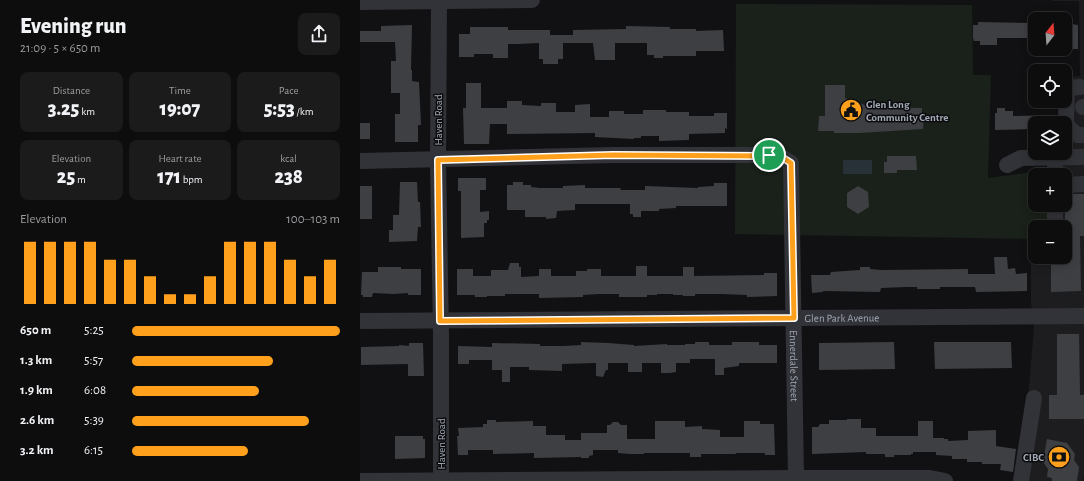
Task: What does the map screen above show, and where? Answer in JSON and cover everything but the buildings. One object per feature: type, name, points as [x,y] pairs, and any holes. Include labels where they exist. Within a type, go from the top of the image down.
[{"type":"street","points":[[360,2],[532,0]]},
{"type":"street","name":"Haven Road","points":[[439,1],[438,160],[440,480]]},
{"type":"street","points":[[1080,87],[1067,88],[1066,122],[1068,127],[1080,131]]},
{"type":"street","name":"Ennerdale Street","points":[[438,160],[621,155],[769,155],[780,156],[791,163],[796,478]]},
{"type":"street","points":[[1072,157],[1084,157]]},
{"type":"street","points":[[1007,165],[1021,158],[1028,158]]},
{"type":"street","points":[[360,161],[438,160]]},
{"type":"street","points":[[1072,185],[1084,184]]},
{"type":"street","name":"Glen Park Avenue","points":[[360,321],[1084,316]]},
{"type":"street","points":[[1021,481],[1034,398]]},
{"type":"street","points":[[360,481],[930,478],[945,481]]},
{"type":"shaded area","points":[[1084,0],[1084,476],[1083,481],[1019,481],[1023,458],[1034,326],[1031,302],[1031,264],[1072,264],[1072,220],[1049,220],[1049,212],[1072,212],[1072,168],[1054,168],[1059,160],[1072,160],[1072,116],[1066,116],[1065,108],[1072,108],[1072,77],[1080,76],[1079,1],[1053,1]]},
{"type":"shaded area","points":[[736,4],[972,5],[973,75],[991,75],[988,178],[1028,173],[1028,212],[1049,212],[1049,220],[1028,220],[1028,239],[735,234]]},
{"type":"shaded area","points":[[843,160],[872,160],[872,174],[843,174]]},
{"type":"place","name":"Glen Long Community Centre","points":[[851,110]]},
{"type":"place","name":"CIBC","points":[[1059,457]]},
{"type":"route","points":[[613,155],[769,155],[780,156],[791,163],[794,318],[440,321],[438,160],[613,155]]}]
